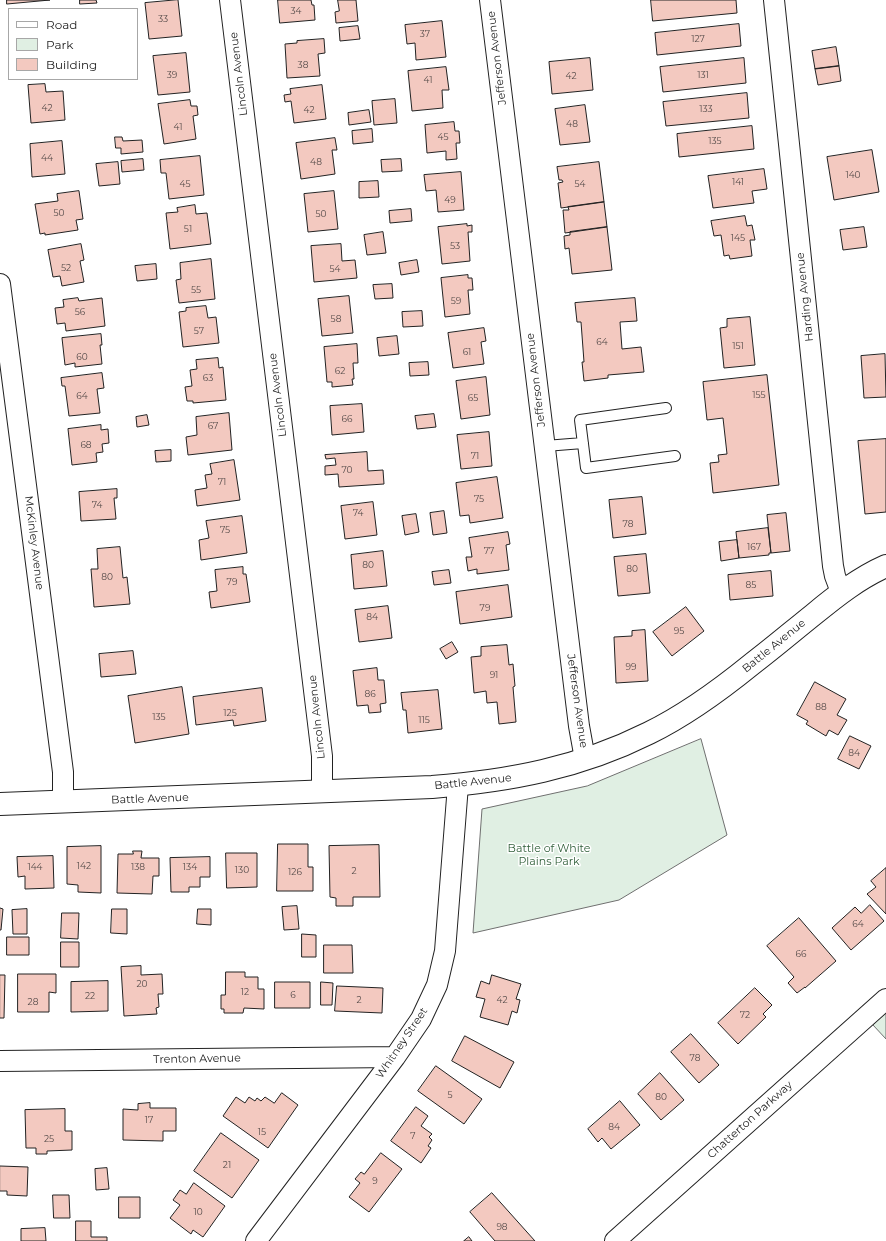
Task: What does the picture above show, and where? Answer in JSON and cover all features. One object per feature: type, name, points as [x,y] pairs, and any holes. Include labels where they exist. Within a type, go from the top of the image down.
[{"type":"street","name":"Lincoln Avenue","points":[[230,0],[322,756],[322,791]]},
{"type":"street","name":"Jefferson Avenue","points":[[490,0],[579,726],[585,759]]},
{"type":"street","name":"Harding Avenue","points":[[774,0],[833,566],[841,592]]},
{"type":"street","name":"McKinley Avenue","points":[[0,284],[63,772],[63,802]]},
{"type":"street","name":"Battle Avenue","points":[[0,804],[458,785],[524,776],[547,770],[585,759],[650,733],[701,702],[752,664],[841,592],[868,575],[886,566]]},
{"type":"street","name":"Whitney Street","points":[[256,1241],[395,1057],[421,1019],[438,985],[445,951],[458,785]]},
{"type":"street","name":"Chatterton Parkway","points":[[615,1241],[886,999]]},
{"type":"street","name":"Trenton Avenue","points":[[0,1061],[395,1057]]},
{"type":"lane","points":[[666,408],[580,420],[586,468],[675,456]]},
{"type":"lane","points":[[545,446],[583,443]]},
{"type":"green space","name":"Battle of White Plains Park","points":[[701,739],[727,835],[619,900],[473,933],[482,809],[587,786]]},
{"type":"green space","points":[[886,1013],[886,1039],[873,1025]]},
{"type":"building","points":[[7,0],[50,0],[7,4]]},
{"type":"building","points":[[80,0],[96,0],[97,3],[80,4]]},
{"type":"building","points":[[178,0],[182,36],[149,39],[145,3]]},
{"type":"building","points":[[278,0],[311,0],[312,5],[314,5],[315,20],[280,23]]},
{"type":"building","points":[[338,0],[356,0],[358,21],[336,23],[335,12],[339,11]]},
{"type":"building","points":[[651,0],[736,0],[737,13],[653,21]]},
{"type":"building","points":[[442,21],[446,57],[416,60],[415,43],[407,44],[405,25]]},
{"type":"building","points":[[739,24],[741,46],[657,55],[655,33]]},
{"type":"building","points":[[358,26],[360,39],[340,41],[339,28]]},
{"type":"building","points":[[324,39],[325,53],[318,54],[320,76],[287,78],[285,44],[297,43],[297,41]]},
{"type":"building","points":[[836,47],[839,66],[815,69],[812,51]]},
{"type":"building","points":[[186,53],[190,92],[158,95],[153,56]]},
{"type":"building","points":[[590,58],[593,90],[552,94],[549,62]]},
{"type":"building","points":[[744,58],[746,83],[663,92],[660,67]]},
{"type":"building","points":[[839,66],[841,81],[818,85],[815,69]]},
{"type":"building","points":[[446,67],[449,90],[442,90],[443,108],[412,111],[408,71]]},
{"type":"building","points":[[45,84],[46,92],[63,91],[65,120],[31,123],[28,85]]},
{"type":"building","points":[[322,85],[326,119],[294,123],[291,101],[285,102],[284,95],[291,94],[290,89]]},
{"type":"building","points":[[747,93],[749,118],[666,126],[663,102]]},
{"type":"building","points":[[395,99],[397,123],[374,125],[372,101]]},
{"type":"building","points":[[190,100],[191,106],[197,106],[198,115],[193,116],[196,139],[164,144],[158,104]]},
{"type":"building","points":[[585,105],[590,142],[560,145],[555,109]]},
{"type":"building","points":[[369,110],[371,122],[349,125],[348,113]]},
{"type":"building","points":[[454,122],[455,131],[459,131],[460,143],[456,143],[457,159],[446,160],[446,151],[427,153],[425,125]]},
{"type":"building","points":[[752,126],[754,149],[679,157],[677,134]]},
{"type":"building","points":[[372,129],[373,142],[353,144],[352,131]]},
{"type":"building","points":[[115,137],[122,137],[123,141],[142,140],[143,152],[121,154],[121,148],[116,148]]},
{"type":"building","points":[[335,138],[337,150],[332,150],[335,174],[301,179],[296,143]]},
{"type":"building","points":[[62,141],[65,174],[32,177],[30,144]]},
{"type":"building","points":[[872,150],[879,192],[834,200],[827,157]]},
{"type":"building","points":[[200,156],[204,195],[169,199],[166,173],[161,173],[160,160]]},
{"type":"building","points":[[143,159],[144,170],[122,172],[121,161]]},
{"type":"building","points":[[401,159],[402,171],[382,172],[381,160]]},
{"type":"building","points":[[118,162],[120,184],[99,186],[96,164]]},
{"type":"building","points":[[599,162],[604,202],[561,208],[558,183],[563,182],[562,180],[559,180],[557,167]]},
{"type":"building","points":[[764,169],[767,189],[752,191],[754,203],[713,208],[708,176]]},
{"type":"building","points":[[461,172],[464,210],[438,212],[436,190],[426,191],[424,175]]},
{"type":"building","points":[[378,181],[379,197],[359,198],[359,182]]},
{"type":"building","points":[[79,191],[83,219],[76,220],[78,230],[45,235],[45,233],[40,234],[35,204],[58,201],[57,194]]},
{"type":"building","points":[[334,191],[338,229],[308,232],[304,194]]},
{"type":"building","points":[[604,202],[607,227],[565,233],[563,210],[569,210],[568,207]]},
{"type":"building","points":[[195,205],[196,214],[207,213],[211,244],[170,249],[166,213],[178,212],[177,208]]},
{"type":"building","points":[[411,209],[412,221],[390,223],[389,211]]},
{"type":"building","points":[[745,216],[747,226],[752,225],[755,240],[750,240],[752,256],[730,259],[729,255],[724,256],[721,235],[714,236],[711,221]]},
{"type":"building","points":[[467,224],[467,226],[472,225],[472,232],[468,232],[470,261],[442,264],[438,227]]},
{"type":"building","points":[[607,227],[612,270],[572,274],[569,248],[565,249],[564,236],[570,235],[570,232]]},
{"type":"building","points":[[864,227],[867,247],[843,250],[840,230]]},
{"type":"building","points":[[383,232],[386,253],[367,255],[364,235]]},
{"type":"building","points":[[81,244],[84,260],[80,261],[84,282],[62,286],[60,276],[53,277],[48,250]]},
{"type":"building","points":[[341,244],[342,261],[355,260],[357,278],[314,282],[311,246]]},
{"type":"building","points":[[211,259],[215,299],[179,303],[176,280],[181,279],[180,263]]},
{"type":"building","points":[[417,260],[419,272],[401,275],[399,263]]},
{"type":"building","points":[[156,264],[157,279],[137,281],[135,266]]},
{"type":"building","points":[[468,275],[468,278],[472,278],[473,290],[468,290],[470,314],[445,317],[441,278]]},
{"type":"building","points":[[392,284],[393,298],[375,299],[373,285]]},
{"type":"building","points":[[349,296],[353,333],[322,336],[318,299]]},
{"type":"building","points":[[78,298],[79,301],[102,298],[105,326],[66,331],[65,323],[57,324],[55,308],[64,307],[63,300]]},
{"type":"building","points":[[635,298],[637,321],[620,322],[622,349],[641,347],[644,372],[608,375],[608,378],[584,381],[581,322],[577,322],[575,303]]},
{"type":"building","points":[[206,306],[208,318],[216,317],[219,343],[183,347],[179,312],[186,311],[186,308]]},
{"type":"building","points":[[422,311],[423,326],[403,327],[402,312]]},
{"type":"building","points":[[750,317],[755,365],[724,368],[720,328],[727,327],[727,319]]},
{"type":"building","points":[[484,328],[486,341],[481,342],[484,364],[453,368],[448,333]]},
{"type":"building","points":[[101,334],[102,345],[100,345],[102,364],[75,367],[75,363],[65,365],[62,338]]},
{"type":"building","points":[[397,336],[399,354],[379,356],[377,338]]},
{"type":"building","points":[[357,344],[358,363],[353,363],[353,385],[332,387],[332,382],[327,382],[324,347]]},
{"type":"building","points":[[885,354],[886,397],[864,398],[861,356]]},
{"type":"building","points":[[218,358],[219,368],[223,367],[226,400],[193,403],[193,401],[187,401],[185,387],[192,386],[190,370],[197,369],[196,360]]},
{"type":"building","points":[[428,362],[429,375],[410,376],[409,363]]},
{"type":"building","points":[[102,373],[104,388],[97,389],[100,413],[69,416],[65,386],[62,386],[61,378]]},
{"type":"building","points":[[767,375],[779,485],[713,493],[710,463],[719,462],[718,455],[727,454],[723,418],[707,420],[703,382]]},
{"type":"building","points":[[486,377],[490,415],[461,419],[456,381]]},
{"type":"building","points":[[362,404],[364,432],[332,435],[330,406]]},
{"type":"building","points":[[229,413],[232,450],[188,455],[186,437],[197,435],[196,417]]},
{"type":"building","points":[[434,414],[436,427],[417,429],[415,416]]},
{"type":"building","points":[[147,415],[149,425],[137,427],[136,417]]},
{"type":"building","points":[[101,425],[101,430],[108,429],[109,443],[102,444],[103,452],[96,453],[97,462],[72,465],[68,429]]},
{"type":"building","points":[[489,432],[492,466],[461,469],[457,435]]},
{"type":"building","points":[[886,439],[886,512],[865,514],[858,441]]},
{"type":"building","points":[[171,450],[171,461],[156,462],[155,451]]},
{"type":"building","points":[[367,452],[368,471],[383,470],[384,484],[339,487],[338,474],[325,475],[325,466],[336,465],[335,458],[326,459],[325,455]]},
{"type":"building","points":[[234,460],[240,500],[197,506],[195,490],[207,488],[205,475],[212,474],[210,464]]},
{"type":"building","points":[[497,477],[503,518],[470,523],[469,515],[460,516],[456,483]]},
{"type":"building","points":[[117,489],[117,498],[114,498],[116,519],[81,521],[79,492]]},
{"type":"building","points":[[642,497],[646,534],[613,538],[609,500]]},
{"type":"building","points":[[373,502],[377,535],[345,539],[341,506]]},
{"type":"building","points":[[444,511],[447,533],[433,535],[430,513]]},
{"type":"building","points":[[786,513],[790,551],[771,553],[767,515]]},
{"type":"building","points":[[416,514],[419,532],[405,535],[402,516]]},
{"type":"building","points":[[242,516],[247,553],[201,560],[199,540],[209,538],[206,521]]},
{"type":"building","points":[[768,528],[771,553],[769,553],[769,555],[739,558],[736,532]]},
{"type":"building","points":[[508,532],[510,544],[506,545],[509,570],[477,574],[477,569],[468,571],[466,557],[472,557],[469,538]]},
{"type":"building","points":[[737,540],[739,558],[721,561],[719,542]]},
{"type":"building","points":[[120,547],[123,578],[127,577],[130,604],[94,607],[91,569],[98,569],[97,549]]},
{"type":"building","points":[[383,551],[387,586],[354,589],[351,555]]},
{"type":"building","points":[[646,554],[650,593],[618,596],[614,557]]},
{"type":"building","points":[[243,567],[243,574],[246,574],[250,602],[211,608],[209,592],[217,591],[215,570]]},
{"type":"building","points":[[449,570],[451,583],[434,585],[432,572]]},
{"type":"building","points":[[771,571],[773,596],[730,600],[728,575]]},
{"type":"building","points":[[508,585],[512,617],[460,624],[456,592]]},
{"type":"building","points":[[388,606],[392,638],[359,642],[355,610]]},
{"type":"building","points":[[686,607],[704,631],[672,656],[653,632]]},
{"type":"building","points":[[645,630],[648,681],[616,683],[614,637],[632,636],[632,631]]},
{"type":"building","points":[[452,642],[458,652],[446,659],[440,649]]},
{"type":"building","points":[[507,645],[509,665],[513,664],[516,722],[499,724],[497,702],[487,703],[486,691],[474,693],[471,657],[481,656],[481,647]]},
{"type":"building","points":[[133,651],[136,674],[101,677],[99,654]]},
{"type":"building","points":[[377,668],[378,680],[384,680],[386,703],[380,704],[381,712],[369,713],[368,705],[357,706],[353,671]]},
{"type":"building","points":[[815,682],[846,699],[837,715],[847,720],[838,735],[829,730],[826,736],[806,724],[808,721],[797,715]]},
{"type":"building","points":[[182,687],[189,734],[135,743],[128,696]]},
{"type":"building","points":[[262,688],[266,721],[234,726],[233,720],[196,725],[193,697]]},
{"type":"building","points":[[438,690],[442,729],[408,733],[406,710],[403,710],[401,693]]},
{"type":"building","points":[[850,736],[871,746],[859,769],[838,759]]},
{"type":"building","points":[[278,844],[308,844],[308,867],[313,867],[313,891],[277,891]]},
{"type":"building","points":[[379,845],[380,897],[353,897],[353,906],[336,906],[336,898],[330,897],[329,846]]},
{"type":"building","points":[[101,846],[101,893],[78,892],[78,885],[67,884],[67,847]]},
{"type":"building","points":[[133,851],[142,851],[141,858],[159,858],[159,876],[153,876],[152,894],[117,893],[118,854],[133,854]]},
{"type":"building","points":[[226,853],[257,853],[257,887],[227,888]]},
{"type":"building","points":[[53,856],[54,888],[25,889],[25,876],[18,877],[17,857]]},
{"type":"building","points":[[210,857],[210,877],[200,877],[200,887],[189,887],[189,892],[171,892],[170,858]]},
{"type":"building","points":[[886,868],[886,914],[867,894],[876,887],[871,881]]},
{"type":"building","points":[[870,905],[884,921],[851,950],[832,928],[855,907],[861,913]]},
{"type":"building","points":[[297,906],[299,929],[284,930],[282,907]]},
{"type":"building","points":[[0,908],[3,909],[1,930],[0,930]]},
{"type":"building","points":[[27,909],[27,934],[13,934],[12,910]]},
{"type":"building","points":[[112,909],[127,909],[127,934],[111,933]]},
{"type":"building","points":[[198,909],[211,909],[211,925],[197,924]]},
{"type":"building","points":[[62,913],[79,913],[78,939],[61,938]]},
{"type":"building","points":[[799,918],[836,961],[805,988],[797,993],[788,983],[794,977],[767,946]]},
{"type":"building","points":[[302,934],[316,935],[316,957],[302,957]]},
{"type":"building","points":[[7,937],[29,937],[29,955],[7,955]]},
{"type":"building","points":[[61,942],[79,942],[79,967],[61,967]]},
{"type":"building","points":[[324,945],[352,945],[353,973],[324,973]]},
{"type":"building","points":[[141,966],[141,975],[162,974],[163,994],[158,994],[159,1007],[156,1008],[157,1014],[124,1016],[121,967]]},
{"type":"building","points":[[226,972],[245,972],[245,977],[258,977],[258,989],[264,989],[264,1009],[244,1008],[243,1013],[224,1013],[224,1009],[221,1009],[221,995],[225,995]]},
{"type":"building","points":[[18,974],[56,974],[56,993],[49,992],[49,1012],[18,1012]]},
{"type":"building","points":[[0,975],[5,975],[4,1018],[0,1018]]},
{"type":"building","points":[[492,975],[521,984],[516,999],[520,1000],[517,1013],[512,1011],[508,1025],[480,1017],[485,999],[476,997],[481,981],[489,984]]},
{"type":"building","points":[[108,981],[108,1011],[71,1012],[71,982]]},
{"type":"building","points":[[275,982],[310,982],[310,1008],[275,1008]]},
{"type":"building","points":[[321,982],[333,983],[332,1005],[321,1005]]},
{"type":"building","points":[[337,986],[383,988],[382,1013],[335,1011]]},
{"type":"building","points":[[755,988],[772,1005],[763,1014],[766,1017],[738,1044],[718,1023]]},
{"type":"building","points":[[691,1034],[719,1065],[699,1083],[671,1052]]},
{"type":"building","points":[[465,1036],[514,1062],[500,1088],[452,1061]]},
{"type":"building","points":[[436,1066],[482,1099],[464,1124],[418,1091]]},
{"type":"building","points":[[660,1073],[684,1100],[661,1120],[638,1094]]},
{"type":"building","points":[[282,1093],[298,1105],[268,1148],[223,1116],[236,1097],[245,1103],[249,1097],[255,1101],[257,1098],[261,1101],[265,1097],[274,1103]]},
{"type":"building","points":[[620,1101],[640,1125],[611,1149],[602,1138],[598,1142],[588,1129]]},
{"type":"building","points":[[150,1103],[150,1108],[176,1108],[176,1131],[163,1131],[163,1141],[123,1140],[123,1109],[138,1110],[138,1104]]},
{"type":"building","points":[[416,1107],[428,1116],[421,1126],[432,1134],[429,1137],[432,1140],[428,1146],[431,1148],[421,1163],[391,1141]]},
{"type":"building","points":[[65,1109],[65,1131],[72,1131],[72,1150],[47,1151],[47,1154],[36,1154],[36,1148],[26,1148],[25,1110]]},
{"type":"building","points":[[221,1133],[259,1160],[232,1198],[194,1171]]},
{"type":"building","points":[[381,1153],[402,1169],[369,1212],[349,1197],[360,1183],[355,1179],[361,1172],[364,1174]]},
{"type":"building","points":[[0,1166],[28,1167],[27,1196],[7,1195],[7,1191],[0,1191]]},
{"type":"building","points":[[107,1168],[109,1189],[96,1190],[95,1169]]},
{"type":"building","points":[[194,1183],[225,1206],[203,1237],[193,1230],[191,1234],[170,1218],[180,1205],[173,1200],[180,1190],[186,1194]]},
{"type":"building","points":[[492,1193],[535,1241],[495,1241],[470,1212]]},
{"type":"building","points":[[53,1195],[69,1195],[70,1218],[54,1218]]},
{"type":"building","points":[[119,1197],[140,1197],[140,1218],[119,1218]]},
{"type":"building","points":[[76,1221],[91,1221],[91,1237],[107,1237],[107,1241],[76,1241]]},
{"type":"building","points":[[45,1228],[46,1241],[21,1241],[21,1229]]},
{"type":"building","points":[[469,1237],[472,1241],[464,1241]]}]
